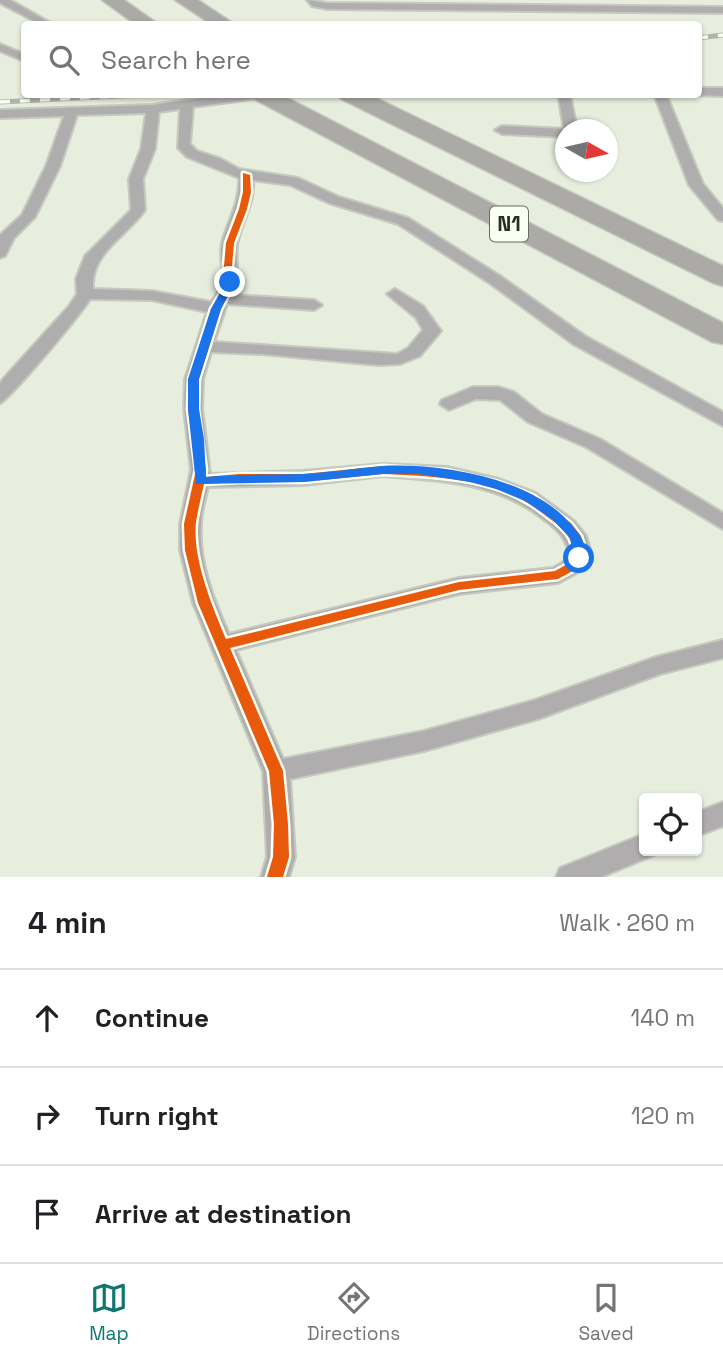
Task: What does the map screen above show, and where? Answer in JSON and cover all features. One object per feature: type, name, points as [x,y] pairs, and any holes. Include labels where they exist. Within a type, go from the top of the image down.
[{"type":"highway","points":[[111,0],[143,21]]},
{"type":"highway","points":[[184,0],[219,21]]},
{"type":"highway","name":"N1","points":[[268,98],[723,335]]},
{"type":"highway","name":"N1","points":[[357,99],[723,277]]},
{"type":"street","points":[[2,0],[41,21]]},
{"type":"street","points":[[312,0],[320,5],[641,5],[723,10]]},
{"type":"street","points":[[0,47],[21,57]]},
{"type":"street","points":[[702,92],[723,93]]},
{"type":"street","points":[[0,114],[153,109],[234,98]]},
{"type":"street","points":[[565,98],[569,119]]},
{"type":"street","points":[[662,98],[696,185],[723,217]]},
{"type":"street","points":[[187,105],[184,148],[246,176],[293,181],[334,201],[403,221],[494,279],[579,340],[723,420]]},
{"type":"street","points":[[0,397],[16,376],[53,338],[85,294],[82,277],[90,260],[138,210],[136,179],[148,149],[153,109]]},
{"type":"street","points":[[0,253],[7,236],[28,217],[53,166],[72,112]]},
{"type":"street","points":[[502,130],[555,133]]},
{"type":"street","points":[[246,176],[247,192],[243,209],[230,243],[230,282],[219,304],[194,379],[193,409],[199,439],[200,481],[190,524],[191,550],[204,603],[276,771],[281,857],[275,877]]},
{"type":"street","points":[[85,294],[154,295],[219,304],[314,306]]},
{"type":"street","points":[[204,348],[262,349],[378,360],[400,359],[414,352],[432,331],[430,324],[419,312],[395,294]]},
{"type":"street","points":[[449,404],[473,393],[498,393],[507,396],[535,418],[593,443],[723,522]]},
{"type":"street","points":[[200,481],[303,478],[383,470],[447,474],[499,486],[529,498],[567,526],[575,536],[580,552],[576,564],[558,575],[459,586],[221,645]]},
{"type":"street","points":[[276,771],[424,741],[538,709],[656,666],[723,649]]},
{"type":"street","points":[[702,822],[723,814]]},
{"type":"street","points":[[570,877],[639,848]]},
{"type":"railway","points":[[702,38],[723,35]]},
{"type":"railway","points":[[0,102],[79,98]]},
{"type":"cycle path","points":[[246,175],[247,192],[230,243],[228,266],[231,282],[216,309],[194,379],[193,409],[201,470],[190,524],[191,550],[204,603],[276,771],[281,857],[275,877]]},
{"type":"cycle path","points":[[200,481],[303,478],[383,470],[447,474],[499,486],[529,498],[567,526],[575,536],[580,552],[576,564],[558,575],[459,586],[221,645]]},
{"type":"route","points":[[230,282],[216,309],[194,379],[193,409],[199,439],[200,481],[303,478],[383,470],[419,471],[470,478],[529,498],[558,517],[575,536],[579,545],[579,558]]}]
